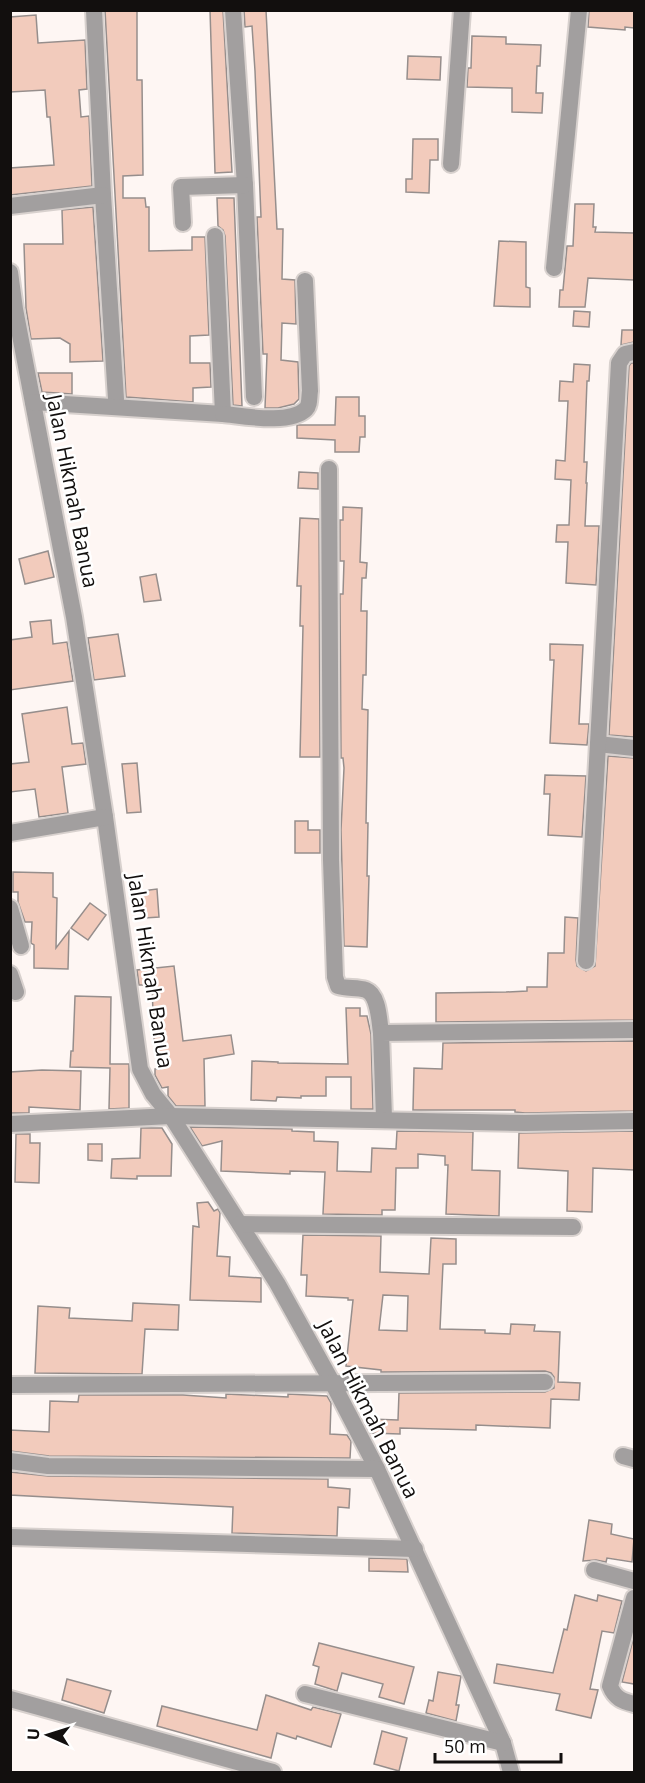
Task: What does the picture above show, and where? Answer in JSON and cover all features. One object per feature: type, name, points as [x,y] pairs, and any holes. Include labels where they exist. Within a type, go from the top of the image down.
[{"type":"street","points":[[94,10],[116,399]]},
{"type":"street","points":[[233,10],[245,185],[255,397]]},
{"type":"street","points":[[451,164],[462,10]]},
{"type":"street","points":[[554,268],[579,10]]},
{"type":"street","points":[[183,223],[181,187],[245,185]]},
{"type":"street","points":[[10,206],[103,195]]},
{"type":"street","points":[[215,236],[223,414]]},
{"type":"street","name":"Jalan Hikmah Banua","points":[[10,272],[13,309],[74,617],[140,1069],[153,1094],[171,1116],[277,1284],[333,1384],[377,1468],[504,1743],[511,1773]]},
{"type":"street","points":[[33,402],[287,418],[300,413],[308,405],[310,391],[305,281]]},
{"type":"street","points":[[585,961],[619,363],[625,354],[634,352]]},
{"type":"street","points":[[330,469],[331,860],[335,977],[338,986],[365,990],[371,993],[376,1003],[381,1033],[384,1118]]},
{"type":"street","points":[[598,744],[634,748]]},
{"type":"street","points":[[10,833],[105,817]]},
{"type":"street","points":[[10,908],[21,946]]},
{"type":"street","points":[[10,974],[16,992]]},
{"type":"street","points":[[381,1033],[634,1030]]},
{"type":"street","points":[[10,1124],[171,1116],[525,1122],[634,1121]]},
{"type":"street","points":[[240,1224],[573,1227]]},
{"type":"street","points":[[10,1385],[545,1382]]},
{"type":"street","points":[[10,1461],[48,1466],[377,1468]]},
{"type":"street","points":[[10,1537],[415,1549]]},
{"type":"street","points":[[594,1570],[634,1581]]},
{"type":"street","points":[[634,1598],[610,1686],[616,1697],[634,1704]]},
{"type":"street","points":[[305,1694],[504,1743]]},
{"type":"street","points":[[10,1699],[273,1773]]},
{"type":"building","points":[[105,10],[137,10],[137,80],[142,80],[143,175],[123,176],[123,198],[145,198],[146,207],[149,207],[149,251],[192,250],[192,237],[205,237],[209,335],[190,336],[190,363],[210,363],[211,387],[193,388],[193,402],[126,397]]},
{"type":"building","points":[[210,10],[223,10],[232,172],[215,173]]},
{"type":"building","points":[[244,10],[266,10],[277,229],[283,229],[282,279],[295,280],[296,324],[282,323],[281,360],[298,362],[299,399],[294,404],[278,408],[265,408],[267,354],[263,354],[257,217],[261,217],[255,71],[252,26],[245,27]]},
{"type":"building","points":[[589,10],[634,10],[634,28],[625,27],[625,30],[588,27]]},
{"type":"building","points":[[36,15],[38,43],[85,40],[87,89],[79,90],[81,117],[89,116],[92,186],[10,195],[10,168],[54,165],[45,90],[10,92],[10,17]]},
{"type":"building","points":[[472,36],[506,37],[506,44],[541,45],[540,66],[537,66],[536,93],[543,93],[542,113],[512,112],[512,88],[467,87],[468,68],[471,68]]},
{"type":"building","points":[[408,56],[441,57],[440,80],[407,79]]},
{"type":"building","points":[[413,139],[438,139],[438,160],[430,160],[429,193],[406,192],[406,179],[412,179]]},
{"type":"building","points":[[217,198],[234,198],[242,406],[233,405],[225,236],[223,230],[218,226]]},
{"type":"building","points":[[575,204],[594,204],[593,227],[596,227],[595,232],[634,233],[634,280],[588,278],[585,307],[559,307],[567,246],[573,246]]},
{"type":"building","points":[[93,207],[103,361],[70,362],[70,344],[60,338],[31,339],[26,308],[24,244],[63,244],[62,210]]},
{"type":"building","points":[[499,241],[526,242],[526,287],[530,288],[530,307],[494,306]]},
{"type":"building","points":[[574,311],[590,312],[589,327],[573,326]]},
{"type":"building","points":[[622,330],[634,330],[634,342],[621,345]]},
{"type":"building","points":[[634,363],[634,737],[609,735],[629,366]]},
{"type":"building","points":[[574,364],[590,365],[589,381],[587,381],[584,462],[587,462],[585,526],[599,526],[596,585],[566,583],[568,542],[556,542],[557,525],[569,525],[571,480],[555,479],[556,460],[565,461],[568,401],[559,401],[560,381],[573,382]]},
{"type":"building","points":[[38,373],[72,373],[72,394],[42,392]]},
{"type":"building","points":[[336,397],[359,397],[359,416],[365,416],[365,437],[360,437],[359,452],[335,452],[335,440],[297,438],[297,425],[335,425]]},
{"type":"building","points":[[299,472],[318,473],[318,489],[298,488]]},
{"type":"building","points":[[343,507],[362,508],[360,562],[367,563],[366,578],[362,578],[361,611],[367,611],[366,675],[363,675],[362,709],[368,710],[367,947],[344,946],[341,830],[344,768],[343,758],[341,758],[340,594],[343,594],[344,561],[340,561],[340,520],[343,520]]},
{"type":"building","points":[[300,518],[319,519],[320,757],[300,757],[303,626],[300,626],[301,586],[297,586]]},
{"type":"building","points":[[48,551],[54,577],[25,584],[19,559]]},
{"type":"building","points":[[156,574],[161,600],[144,602],[140,577]]},
{"type":"building","points":[[51,620],[53,644],[67,642],[73,681],[10,690],[10,640],[32,637],[30,622]]},
{"type":"building","points":[[118,634],[125,676],[94,680],[88,638]]},
{"type":"building","points":[[550,644],[583,645],[579,724],[589,724],[587,745],[550,743],[554,660],[550,660]]},
{"type":"building","points":[[67,707],[72,744],[83,743],[86,764],[62,767],[68,813],[39,817],[35,789],[10,792],[10,764],[29,762],[22,714]]},
{"type":"building","points":[[608,756],[634,758],[634,1020],[436,1022],[436,993],[527,991],[527,987],[547,987],[548,953],[564,953],[565,917],[578,918],[577,966],[586,971],[595,966]]},
{"type":"building","points":[[137,763],[141,812],[127,813],[122,764]]},
{"type":"building","points":[[545,775],[586,776],[582,837],[548,835],[550,794],[544,794]]},
{"type":"building","points":[[295,821],[308,821],[308,830],[320,830],[320,853],[295,853]]},
{"type":"building","points":[[13,872],[53,873],[53,897],[57,898],[56,948],[69,931],[68,969],[34,968],[34,945],[31,943],[32,922],[25,922],[18,902],[18,892],[13,892]]},
{"type":"building","points":[[157,889],[159,917],[145,918],[142,891]]},
{"type":"building","points":[[90,903],[106,915],[88,940],[71,928]]},
{"type":"building","points":[[174,966],[183,1041],[231,1035],[234,1054],[204,1059],[205,1106],[176,1106],[168,1096],[168,1087],[162,1088],[155,1075],[155,1069],[160,1069],[156,1041],[154,1041],[152,985],[139,985],[137,970]]},
{"type":"building","points":[[75,996],[111,997],[110,1064],[129,1064],[129,1108],[109,1109],[110,1068],[70,1067],[71,1051],[73,1051]]},
{"type":"building","points":[[346,1008],[360,1008],[360,1016],[367,1016],[371,1034],[373,1109],[351,1109],[351,1077],[326,1077],[326,1096],[277,1097],[276,1101],[251,1100],[252,1061],[348,1064]]},
{"type":"building","points":[[634,1041],[634,1111],[525,1113],[515,1112],[515,1110],[413,1110],[414,1068],[442,1069],[443,1043]]},
{"type":"building","points":[[81,1071],[80,1110],[29,1107],[29,1113],[10,1113],[10,1072]]},
{"type":"building","points":[[190,1127],[292,1129],[292,1131],[314,1132],[314,1141],[338,1142],[337,1171],[371,1172],[372,1148],[396,1149],[397,1131],[473,1132],[472,1170],[500,1171],[499,1216],[446,1214],[448,1165],[445,1165],[445,1156],[418,1154],[418,1168],[396,1168],[395,1210],[382,1210],[382,1215],[323,1214],[325,1172],[290,1171],[290,1174],[221,1171],[222,1141],[202,1146]]},
{"type":"building","points":[[141,1128],[162,1128],[172,1144],[171,1176],[137,1176],[137,1179],[111,1178],[112,1159],[140,1158]]},
{"type":"building","points":[[634,1131],[634,1170],[593,1168],[592,1212],[567,1211],[568,1171],[518,1168],[519,1133]]},
{"type":"building","points":[[16,1134],[30,1134],[30,1143],[40,1143],[39,1183],[15,1182]]},
{"type":"building","points":[[88,1144],[102,1144],[102,1161],[88,1160]]},
{"type":"building","points":[[208,1202],[214,1211],[218,1209],[220,1213],[217,1256],[230,1257],[229,1276],[261,1278],[261,1302],[190,1300],[193,1226],[199,1227],[197,1203]]},
{"type":"building","points":[[303,1235],[381,1236],[380,1272],[429,1274],[431,1238],[456,1239],[456,1264],[443,1264],[440,1329],[485,1330],[485,1333],[510,1334],[511,1324],[535,1325],[534,1331],[560,1332],[558,1382],[580,1383],[579,1400],[551,1399],[550,1428],[476,1425],[476,1430],[400,1428],[400,1434],[370,1433],[370,1419],[398,1420],[399,1393],[545,1392],[554,1388],[554,1377],[545,1371],[381,1372],[381,1370],[346,1366],[353,1300],[306,1296],[307,1275],[301,1275]],"holes":[[[383,1295],[408,1296],[407,1331],[379,1330]]]},
{"type":"building","points":[[133,1303],[179,1305],[178,1330],[145,1329],[142,1374],[35,1373],[38,1306],[70,1308],[69,1318],[132,1321]]},
{"type":"building","points":[[226,1394],[327,1396],[331,1403],[330,1434],[347,1435],[351,1441],[350,1458],[49,1456],[10,1451],[10,1430],[49,1432],[50,1401],[78,1402],[79,1395],[183,1395],[226,1398]]},
{"type":"building","points":[[10,1472],[48,1476],[328,1479],[328,1487],[350,1489],[349,1508],[338,1507],[337,1536],[232,1533],[233,1507],[10,1495]]},
{"type":"building","points":[[589,1520],[612,1524],[611,1534],[634,1539],[632,1562],[607,1558],[606,1562],[583,1561]]},
{"type":"building","points":[[369,1558],[407,1559],[408,1572],[369,1571]]},
{"type":"building","points":[[575,1595],[597,1601],[598,1595],[622,1601],[614,1633],[602,1631],[590,1689],[598,1690],[591,1718],[556,1710],[560,1694],[494,1683],[497,1664],[553,1673],[564,1629],[567,1630]]},
{"type":"building","points":[[634,1636],[634,1684],[622,1682]]},
{"type":"building","points":[[319,1643],[414,1667],[404,1704],[379,1697],[383,1684],[342,1673],[337,1691],[315,1684],[319,1667],[313,1665]]},
{"type":"building","points":[[438,1672],[461,1676],[456,1721],[426,1713],[429,1700],[433,1701]]},
{"type":"building","points":[[67,1679],[111,1691],[104,1713],[62,1700]]},
{"type":"building","points":[[266,1695],[311,1710],[313,1707],[341,1714],[331,1747],[297,1736],[296,1739],[277,1733],[271,1758],[157,1726],[162,1706],[257,1730]]},
{"type":"building","points":[[382,1731],[407,1738],[399,1771],[374,1764]]}]
